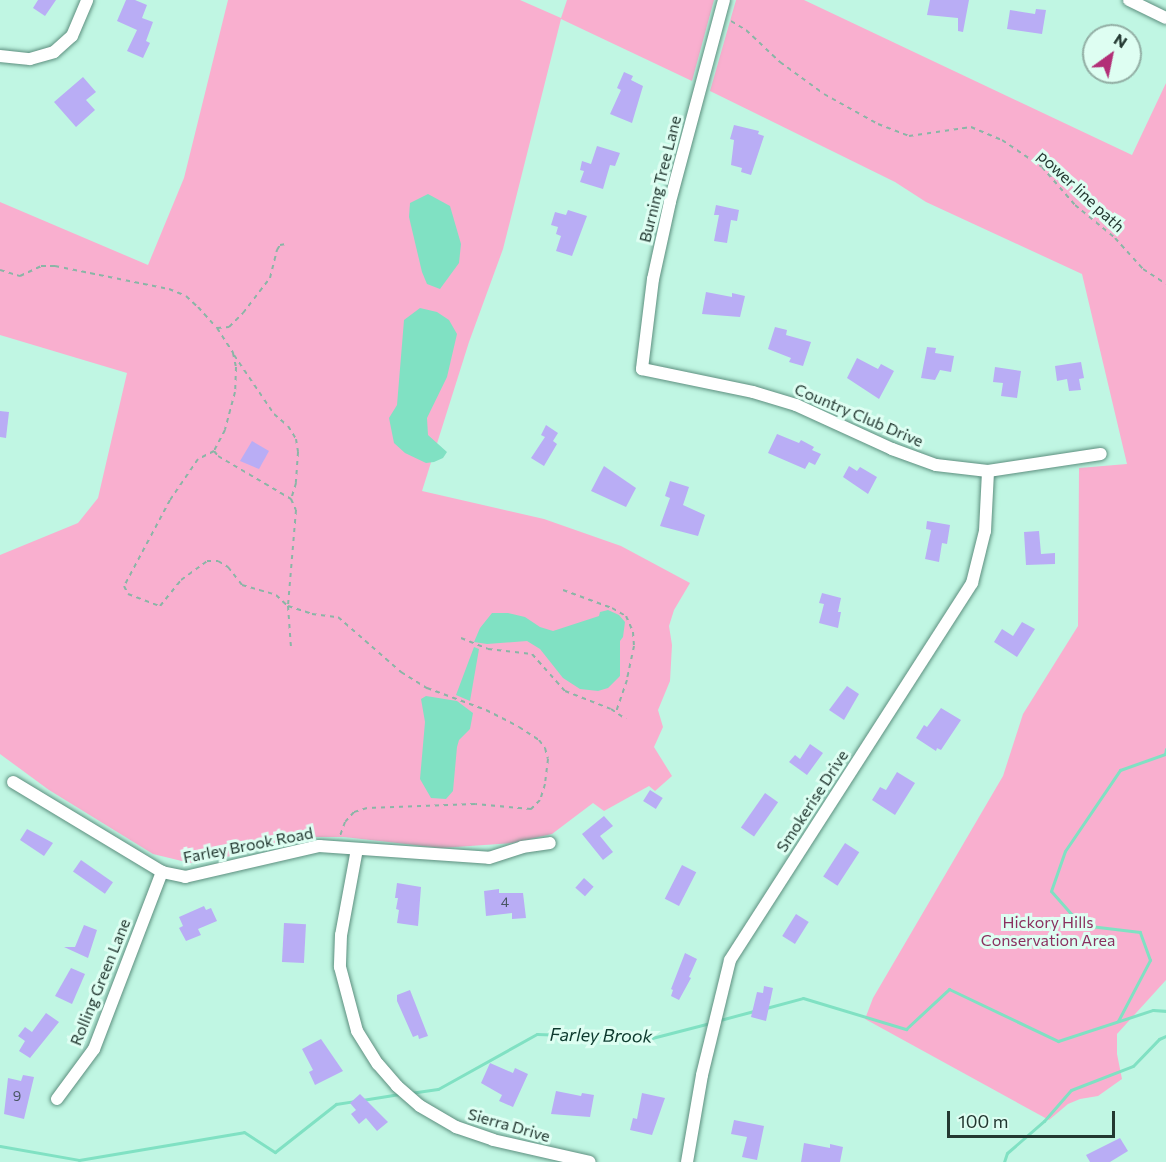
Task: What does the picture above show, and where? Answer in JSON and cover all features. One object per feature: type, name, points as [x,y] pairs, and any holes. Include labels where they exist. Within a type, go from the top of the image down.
[{"type":"street","points":[[0,56],[30,59],[54,52],[72,36],[87,0]]},
{"type":"street","name":"Burning Tree Lane","points":[[642,369],[658,257],[670,202],[724,0]]},
{"type":"street","points":[[1129,0],[1166,18]]},
{"type":"street","name":"Country Club Drive","points":[[642,369],[753,392],[796,405],[892,449],[936,465],[988,471],[1101,454]]},
{"type":"street","name":"Smokerise Drive","points":[[687,1162],[702,1076],[730,960],[972,583],[981,558],[985,531],[988,471]]},
{"type":"street","name":"Farley Brook Road","points":[[13,782],[162,872],[185,877],[319,846],[489,858],[522,847],[550,843]]},
{"type":"street","name":"Sierra Drive","points":[[357,849],[341,935],[340,967],[357,1031],[378,1064],[396,1086],[420,1106],[456,1127],[493,1140],[586,1162]]},
{"type":"street","name":"Rolling Green Lane","points":[[57,1099],[94,1049],[162,872]]},
{"type":"path","name":"power line path","points":[[721,14],[746,30],[780,62],[815,87],[878,124],[909,136],[971,127],[1002,140],[1042,167],[1075,205],[1115,238],[1143,269],[1166,284]]},
{"type":"path","points":[[217,328],[229,327],[243,314],[258,290],[267,283],[277,250],[280,245],[285,244]]},
{"type":"path","points":[[0,270],[20,276],[41,267],[56,266],[109,278],[153,284],[186,296],[217,328],[274,414],[288,426],[296,439],[296,483],[291,499]]},
{"type":"path","points":[[233,353],[236,367],[235,392],[225,430],[214,451],[198,459],[170,500],[124,585],[128,594],[160,606],[181,580],[207,561],[218,561],[228,567],[242,585],[276,595],[288,606],[312,614],[338,617],[401,672],[427,688],[486,710],[519,727],[543,745],[548,759],[540,800],[531,809],[475,804],[368,808],[354,812],[345,822],[340,839]]},
{"type":"path","points":[[214,451],[218,456],[291,499],[296,510],[288,606],[291,648]]},
{"type":"path","points":[[563,590],[612,608],[626,616],[633,632],[634,646],[627,680],[616,712]]},
{"type":"path","points":[[461,638],[489,649],[532,654],[565,691],[616,712],[626,719]]},
{"type":"green space","points":[[228,0],[520,0],[561,18],[567,0],[714,0],[692,81],[561,19],[503,249],[469,342],[422,491],[544,519],[621,546],[690,583],[674,610],[669,626],[672,645],[670,681],[658,710],[663,727],[654,747],[672,776],[655,791],[649,786],[604,811],[593,803],[552,834],[512,843],[441,848],[344,837],[315,837],[204,862],[190,863],[153,854],[49,790],[0,754],[0,555],[78,523],[98,498],[127,373],[0,335],[0,202],[148,265],[184,178]]},
{"type":"green space","name":"Hickory Hills Conservation Area","points":[[736,0],[804,0],[1132,155],[1166,83],[1166,980],[1117,1034],[1117,1054],[1122,1079],[1098,1096],[1068,1104],[1049,1120],[865,1019],[873,998],[1003,776],[1023,714],[1078,626],[1079,468],[1127,464],[1082,274],[926,202],[895,182],[710,91]]},
{"type":"shaded area","points":[[428,194],[450,206],[461,244],[459,263],[440,289],[427,284],[409,217],[410,203]]},
{"type":"shaded area","points":[[420,308],[437,312],[449,320],[457,334],[447,377],[427,418],[428,435],[447,452],[443,458],[426,463],[405,453],[394,443],[389,418],[397,405],[404,320]]},
{"type":"shaded area","points":[[608,610],[619,615],[625,622],[623,637],[620,641],[620,676],[608,688],[598,691],[580,689],[563,678],[540,649],[527,641],[487,644],[474,642],[480,628],[492,613],[508,613],[525,617],[540,627],[553,631],[599,616],[600,612]]},
{"type":"shaded area","points":[[474,647],[479,649],[470,701],[456,695]]},
{"type":"shaded area","points":[[426,696],[457,701],[473,713],[470,729],[459,740],[453,791],[446,799],[431,798],[420,779],[425,722],[421,699]]},
{"type":"building","points":[[38,0],[56,0],[45,16],[33,8]]},
{"type":"building","points":[[126,0],[135,0],[147,5],[142,18],[153,22],[146,41],[150,43],[143,58],[127,51],[137,30],[117,21]]},
{"type":"building","points":[[930,0],[969,0],[963,32],[958,31],[958,18],[927,15]]},
{"type":"building","points":[[1036,9],[1046,10],[1042,34],[1007,29],[1010,10],[1035,14]]},
{"type":"building","points":[[624,72],[633,76],[631,80],[643,86],[632,123],[610,114],[621,90],[617,88]]},
{"type":"building","points":[[83,77],[96,92],[86,100],[95,110],[76,127],[54,102]]},
{"type":"building","points":[[734,125],[759,131],[758,134],[764,136],[751,175],[741,172],[742,168],[731,165],[734,140],[730,139]]},
{"type":"building","points":[[597,146],[620,153],[615,166],[610,165],[603,189],[580,182],[584,171],[580,170],[582,161],[591,164]]},
{"type":"building","points":[[716,205],[739,210],[737,221],[731,220],[727,243],[714,241],[719,215],[714,215]]},
{"type":"building","points":[[568,210],[587,216],[572,256],[556,251],[561,236],[556,234],[558,227],[551,225],[555,212],[566,215]]},
{"type":"building","points":[[706,292],[732,297],[732,293],[745,296],[740,317],[702,314]]},
{"type":"building","points":[[775,327],[787,330],[786,335],[811,342],[803,366],[789,362],[791,358],[768,349]]},
{"type":"building","points":[[927,347],[936,348],[935,353],[954,356],[951,372],[940,370],[935,380],[921,378]]},
{"type":"building","points":[[857,358],[878,369],[881,364],[894,371],[879,399],[847,378]]},
{"type":"building","points":[[1081,362],[1084,378],[1079,379],[1081,390],[1069,391],[1067,379],[1057,381],[1055,366]]},
{"type":"building","points":[[995,367],[1021,371],[1017,398],[1001,396],[1003,383],[993,382]]},
{"type":"building","points":[[0,411],[9,412],[6,438],[0,437]]},
{"type":"building","points":[[546,425],[558,433],[553,441],[557,444],[544,466],[531,458],[545,437],[541,435]]},
{"type":"building","points":[[777,434],[799,443],[801,440],[814,447],[812,450],[821,454],[815,465],[809,462],[805,469],[768,453]]},
{"type":"building","points":[[252,441],[269,451],[259,469],[240,461]]},
{"type":"building","points":[[604,466],[636,488],[626,507],[591,491]]},
{"type":"building","points":[[849,466],[857,471],[860,467],[877,477],[868,494],[843,477]]},
{"type":"building","points":[[670,481],[689,487],[683,505],[705,515],[698,536],[660,526],[670,498],[665,496]]},
{"type":"building","points":[[927,521],[950,525],[947,544],[942,543],[939,562],[925,559],[931,530],[926,529]]},
{"type":"building","points":[[1039,531],[1041,554],[1055,553],[1055,564],[1026,565],[1024,532]]},
{"type":"building","points":[[822,593],[841,598],[838,628],[819,623],[824,604],[819,603]]},
{"type":"building","points":[[1022,622],[1035,629],[1017,657],[994,642],[1002,629],[1013,636]]},
{"type":"building","points":[[847,686],[859,694],[844,720],[829,710]]},
{"type":"building","points":[[941,708],[961,720],[941,750],[937,748],[936,751],[916,738],[924,725],[927,727]]},
{"type":"building","points":[[810,744],[823,753],[807,775],[789,762],[795,755],[800,759]]},
{"type":"building","points":[[897,772],[915,783],[895,815],[872,800],[880,787],[886,790]]},
{"type":"building","points":[[650,790],[663,798],[656,809],[643,801]]},
{"type":"building","points":[[765,793],[778,802],[754,837],[741,827]]},
{"type":"building","points":[[604,816],[613,826],[600,836],[613,852],[603,860],[582,834]]},
{"type":"building","points":[[27,829],[53,843],[44,856],[20,840]]},
{"type":"building","points":[[845,843],[859,852],[837,886],[823,877]]},
{"type":"building","points":[[81,860],[113,882],[105,894],[73,871]]},
{"type":"building","points":[[682,865],[696,872],[679,906],[665,899]]},
{"type":"building","points":[[584,878],[594,887],[585,896],[575,888]]},
{"type":"building","points":[[397,883],[421,887],[418,926],[397,923],[399,910],[396,909],[398,898],[395,898]]},
{"type":"building","points":[[499,889],[499,893],[523,893],[526,918],[512,919],[512,913],[486,916],[484,891]]},
{"type":"building","points":[[204,906],[206,910],[211,908],[217,921],[198,929],[201,935],[186,941],[179,928],[183,926],[179,917]]},
{"type":"building","points":[[796,914],[809,922],[795,944],[782,936]]},
{"type":"building","points":[[284,923],[306,924],[304,963],[282,962]]},
{"type":"building","points":[[84,925],[97,930],[88,958],[64,947],[75,947]]},
{"type":"building","points":[[685,953],[697,959],[689,977],[691,978],[679,1000],[671,996],[673,990],[671,989]]},
{"type":"building","points":[[71,968],[85,974],[72,1004],[55,996]]},
{"type":"building","points":[[764,986],[773,988],[766,1021],[751,1017],[757,992],[763,993]]},
{"type":"building","points":[[410,990],[428,1036],[419,1039],[418,1035],[413,1037],[397,1001],[397,995]]},
{"type":"building","points":[[46,1013],[59,1022],[30,1058],[19,1051],[25,1041],[18,1036],[25,1027],[32,1032]]},
{"type":"building","points":[[321,1039],[343,1071],[315,1085],[309,1072],[313,1070],[302,1049]]},
{"type":"building","points":[[490,1063],[513,1073],[515,1068],[528,1074],[513,1107],[499,1101],[502,1095],[481,1083]]},
{"type":"building","points":[[23,1075],[34,1077],[24,1119],[4,1114],[8,1078],[21,1081]]},
{"type":"building","points":[[556,1091],[581,1096],[582,1093],[594,1095],[590,1117],[551,1114]]},
{"type":"building","points":[[642,1093],[665,1098],[652,1135],[630,1130],[633,1118],[637,1119]]},
{"type":"building","points":[[360,1094],[388,1122],[377,1131],[366,1118],[359,1124],[351,1114],[356,1110],[350,1103]]},
{"type":"building","points":[[734,1120],[764,1126],[757,1160],[742,1157],[747,1137],[731,1134]]},
{"type":"building","points":[[1120,1138],[1128,1151],[1110,1162],[1090,1162],[1086,1155]]},
{"type":"building","points":[[804,1143],[830,1148],[830,1144],[843,1147],[840,1162],[801,1162]]},
{"type":"waterway","points":[[1118,1021],[1150,960],[1140,932],[1081,925],[1051,891],[1065,851],[1120,770],[1165,754],[1166,749]]},
{"type":"waterway","name":"Farley Brook","points":[[766,1008],[803,998],[906,1029],[949,989],[1058,1041],[1153,1010],[1166,1011]]},
{"type":"waterway","name":"Farley Brook","points":[[720,1020],[754,1011]]},
{"type":"waterway","name":"Farley Brook","points":[[410,1093],[438,1089],[537,1034],[652,1038],[710,1023]]},
{"type":"waterway","points":[[1004,1162],[1007,1153],[1044,1121],[1071,1090],[1133,1066],[1159,1039],[1166,1036]]},
{"type":"waterway","name":"Farley Brook","points":[[362,1100],[400,1094]]},
{"type":"waterway","name":"Farley Brook","points":[[0,1146],[79,1160],[244,1132],[275,1152],[336,1104],[356,1101]]}]
